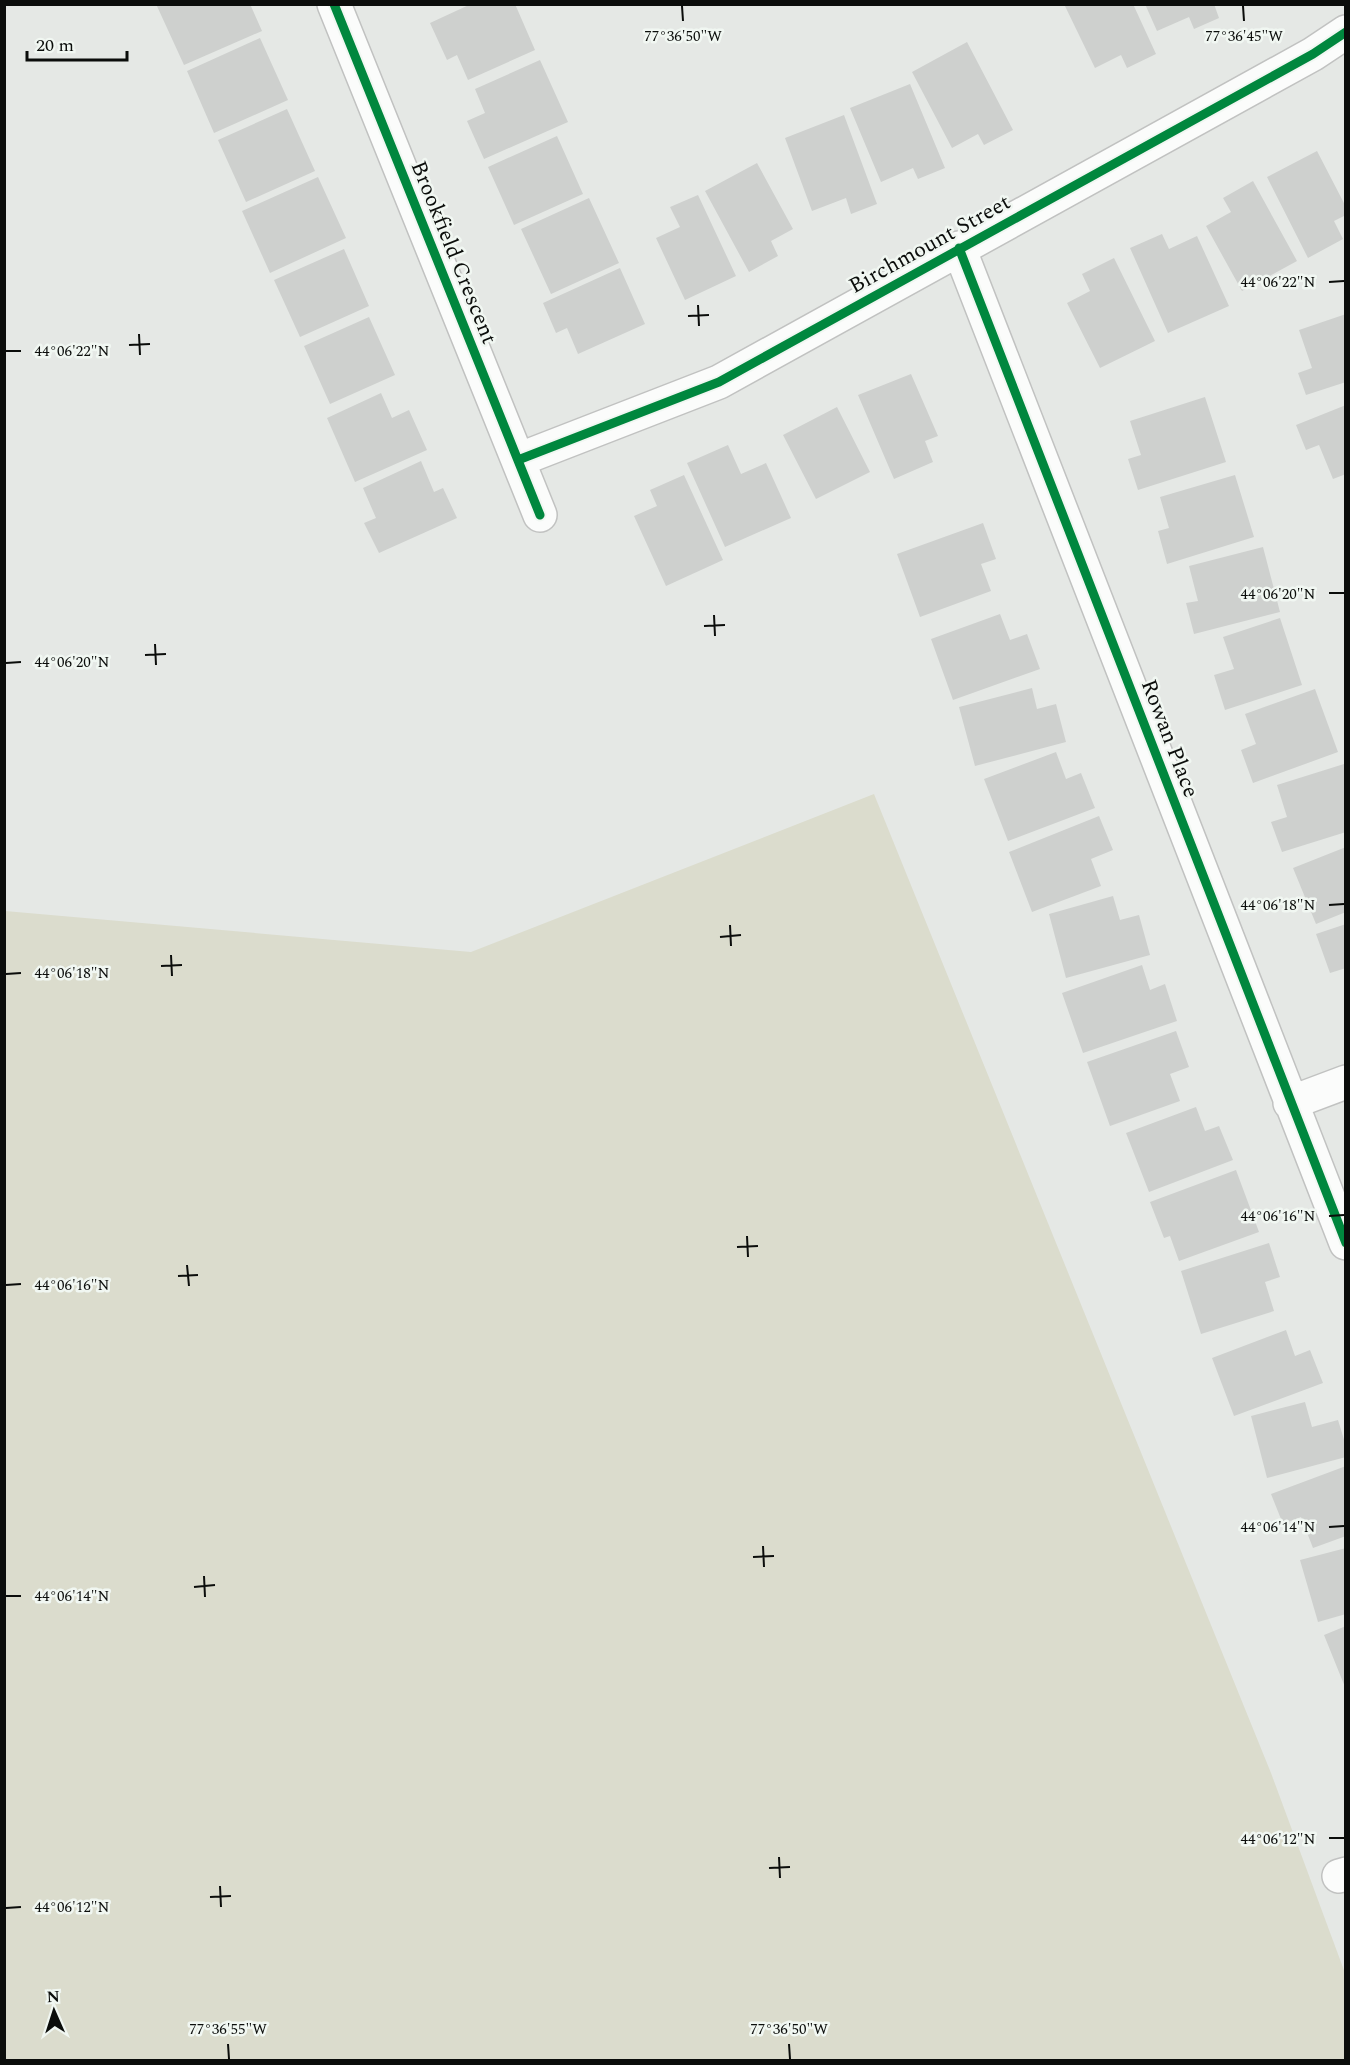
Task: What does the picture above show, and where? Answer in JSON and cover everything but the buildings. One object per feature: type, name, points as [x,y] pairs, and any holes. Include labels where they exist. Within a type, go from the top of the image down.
[{"type":"street","name":"Brookfield Crescent","points":[[334,4],[540,515]]},
{"type":"street","name":"Birchmount Street","points":[[518,460],[719,382],[1313,54],[1346,32]]},
{"type":"street","name":"Rowan Place","points":[[959,248],[1346,1243]]},
{"type":"street","points":[[1290,1103],[1346,1082]]},
{"type":"shaded area","points":[[874,794],[1271,1773],[1345,1973],[1345,2060],[5,2060],[5,911],[471,952]]},
{"type":"cycle path","points":[[334,4],[540,515]]},
{"type":"cycle path","points":[[518,460],[719,382],[1313,54],[1346,32]]},
{"type":"cycle path","points":[[959,248],[1346,1243]]}]
